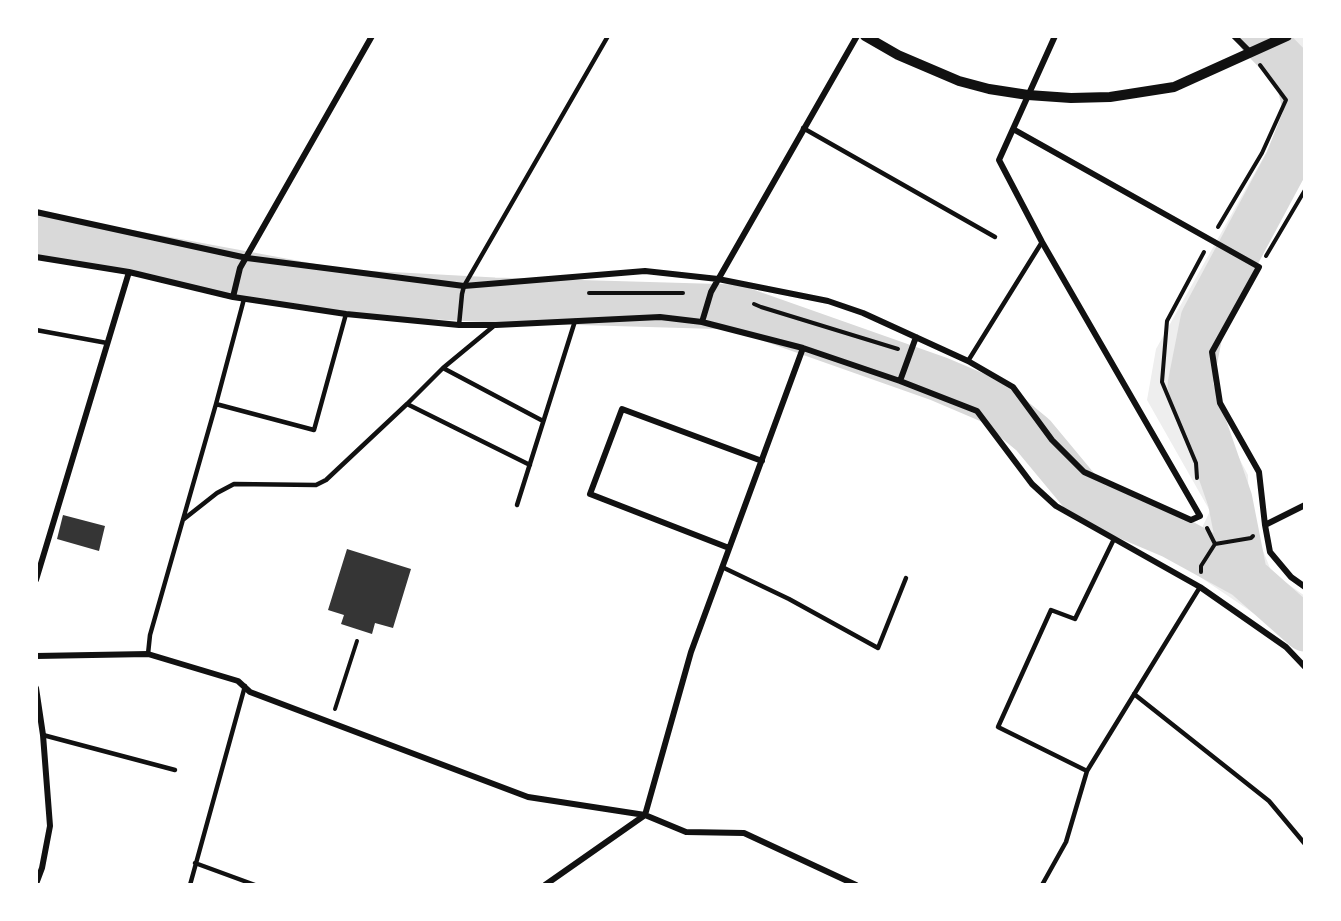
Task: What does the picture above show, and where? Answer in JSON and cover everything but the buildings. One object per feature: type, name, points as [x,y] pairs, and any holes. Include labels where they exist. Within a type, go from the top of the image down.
[{"type":"street","points":[[233,297],[240,268],[372,36]]},
{"type":"street","points":[[702,322],[711,292],[718,279],[857,36]]},
{"type":"street","points":[[865,36],[898,55],[959,81],[989,89],[1028,95],[1071,98],[1110,97],[1174,87],[1282,38]]},
{"type":"street","points":[[36,212],[247,258],[464,286],[645,271],[718,279],[828,301],[863,313],[968,361],[1013,387],[1052,440],[1084,472],[1191,520],[1200,516],[1042,242],[999,160],[1055,36]]},
{"type":"street","points":[[1234,36],[1255,51]]},
{"type":"street","points":[[1013,129],[1260,267],[1212,352],[1220,403],[1259,472],[1270,552],[1291,577],[1305,587]]},
{"type":"street","points":[[36,257],[129,272],[233,297],[346,314],[496,325],[660,317],[702,322],[803,348],[900,381],[977,411],[1032,484],[1056,506],[1200,587],[1286,647],[1305,667]]},
{"type":"street","points":[[36,580],[129,272]]},
{"type":"street","points":[[900,381],[916,338]]},
{"type":"street","points":[[545,885],[645,815],[691,652],[803,348]]},
{"type":"street","points":[[729,548],[590,494],[622,409],[762,461]]},
{"type":"street","points":[[1265,525],[1305,505]]},
{"type":"street","points":[[36,656],[148,654],[238,681],[250,692],[528,797],[645,815],[686,832],[744,833],[856,885]]},
{"type":"street","points":[[36,688],[43,735],[50,826],[42,868],[36,884]]},
{"type":"lane","points":[[459,324],[464,286],[608,36]]},
{"type":"lane","points":[[803,128],[995,237]]},
{"type":"lane","points":[[968,361],[1042,242]]},
{"type":"lane","points":[[148,654],[150,635],[244,299]]},
{"type":"lane","points":[[216,404],[314,430],[346,314]]},
{"type":"lane","points":[[517,505],[575,321]]},
{"type":"lane","points":[[184,519],[217,492],[234,484],[316,485],[326,480],[443,368],[496,325]]},
{"type":"lane","points":[[36,330],[107,343]]},
{"type":"lane","points":[[443,368],[543,421]]},
{"type":"lane","points":[[407,404],[530,465]]},
{"type":"lane","points":[[1087,771],[998,727],[1051,610],[1075,620],[1114,539]]},
{"type":"lane","points":[[722,567],[789,599],[878,648],[906,578]]},
{"type":"lane","points":[[1042,885],[1066,842],[1087,771],[1200,587]]},
{"type":"lane","points":[[190,885],[245,687]]},
{"type":"lane","points":[[1134,694],[1269,801],[1305,844]]},
{"type":"lane","points":[[43,735],[175,770]]},
{"type":"lane","points":[[195,862],[255,885]]},
{"type":"path","points":[[1197,484],[1196,463],[1162,382],[1167,321],[1211,239],[1262,153],[1286,100],[1255,51]]},
{"type":"path","points":[[1260,267],[1305,190]]},
{"type":"path","points":[[1200,516],[1215,544]]},
{"type":"path","points":[[1200,587],[1202,566],[1215,544],[1251,538],[1265,525]]},
{"type":"path","points":[[331,721],[357,641]]},
{"type":"shaded area","points":[[1245,36],[1305,36],[1305,176],[1209,339],[1205,361],[1213,409],[1248,475],[1249,516],[1272,573],[1305,596],[1305,653],[1290,638],[1175,560],[1060,501],[1095,487],[1200,532],[1210,511],[1147,400],[1156,349],[1294,103],[1266,57]]},
{"type":"waterway","points":[[1260,36],[1297,74],[1305,107]]},
{"type":"waterway","points":[[1245,576],[1230,500],[1190,385],[1203,319],[1287,162],[1305,117]]},
{"type":"waterway","points":[[36,235],[344,292],[494,300],[735,307],[939,379],[993,402],[1033,435],[1087,500],[1172,536],[1245,576],[1305,629]]}]
